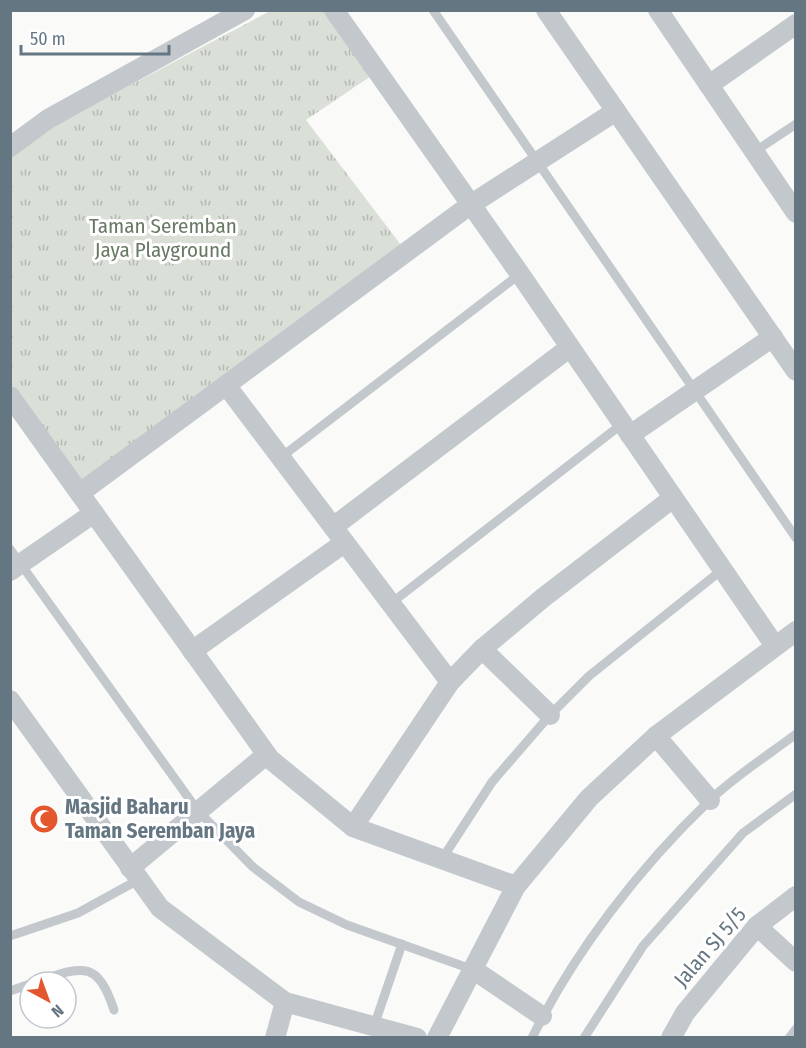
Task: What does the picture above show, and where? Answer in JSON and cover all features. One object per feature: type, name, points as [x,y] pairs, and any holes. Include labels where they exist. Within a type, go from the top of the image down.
[{"type":"street","points":[[10,147],[48,119],[245,10]]},
{"type":"street","points":[[334,10],[520,274],[775,646]]},
{"type":"street","points":[[546,10],[795,370]]},
{"type":"street","points":[[664,13],[709,85],[795,213]]},
{"type":"street","points":[[709,85],[795,24]]},
{"type":"street","points":[[80,493],[470,205],[616,111]]},
{"type":"street","points":[[626,430],[694,391],[773,338]]},
{"type":"street","points":[[192,651],[569,348]]},
{"type":"street","points":[[226,386],[450,682]]},
{"type":"street","points":[[10,396],[266,754],[353,827],[516,886]]},
{"type":"street","points":[[353,827],[450,682],[482,649],[543,597],[673,498]]},
{"type":"street","points":[[14,561],[94,513]]},
{"type":"street","points":[[437,1038],[516,886],[589,798],[656,736],[795,631]]},
{"type":"street","points":[[482,649],[549,715]]},
{"type":"street","points":[[10,700],[160,909],[285,1002],[367,1029],[417,1038]]},
{"type":"street","points":[[656,736],[710,800]]},
{"type":"street","points":[[134,874],[198,811],[266,754]]},
{"type":"street","name":"Jalan SJ 5/5","points":[[671,1038],[685,1013],[757,926],[795,896]]},
{"type":"street","points":[[757,926],[795,963]]},
{"type":"street","points":[[474,970],[542,1016]]},
{"type":"street","points":[[275,1038],[285,1002]]},
{"type":"lane","points":[[433,10],[795,538]]},
{"type":"lane","points":[[754,152],[795,124]]},
{"type":"lane","points":[[280,458],[520,274]]},
{"type":"lane","points":[[390,604],[626,430]]},
{"type":"lane","points":[[14,561],[198,811],[253,867],[299,903],[347,925],[474,970]]},
{"type":"lane","points":[[442,859],[492,782],[549,715],[589,676],[723,569]]},
{"type":"lane","points":[[532,1038],[542,1016],[616,903],[710,800],[795,734]]},
{"type":"lane","points":[[584,1038],[643,946],[743,833],[795,794]]},
{"type":"lane","points":[[10,936],[78,912],[134,874]]},
{"type":"lane","points":[[367,1029],[402,944]]},
{"type":"lane","points":[[78,970],[90,971],[106,985],[114,1010]]},
{"type":"lane","points":[[789,1038],[795,1029]]},
{"type":"green space","name":"Taman Seremban Jaya Playground","points":[[270,11],[332,11],[374,74],[306,120],[404,249],[80,490],[11,392],[10,158],[53,126]]},
{"type":"place","name":"Masjid Baharu Taman Seremban Jaya","points":[[44,819]]}]
